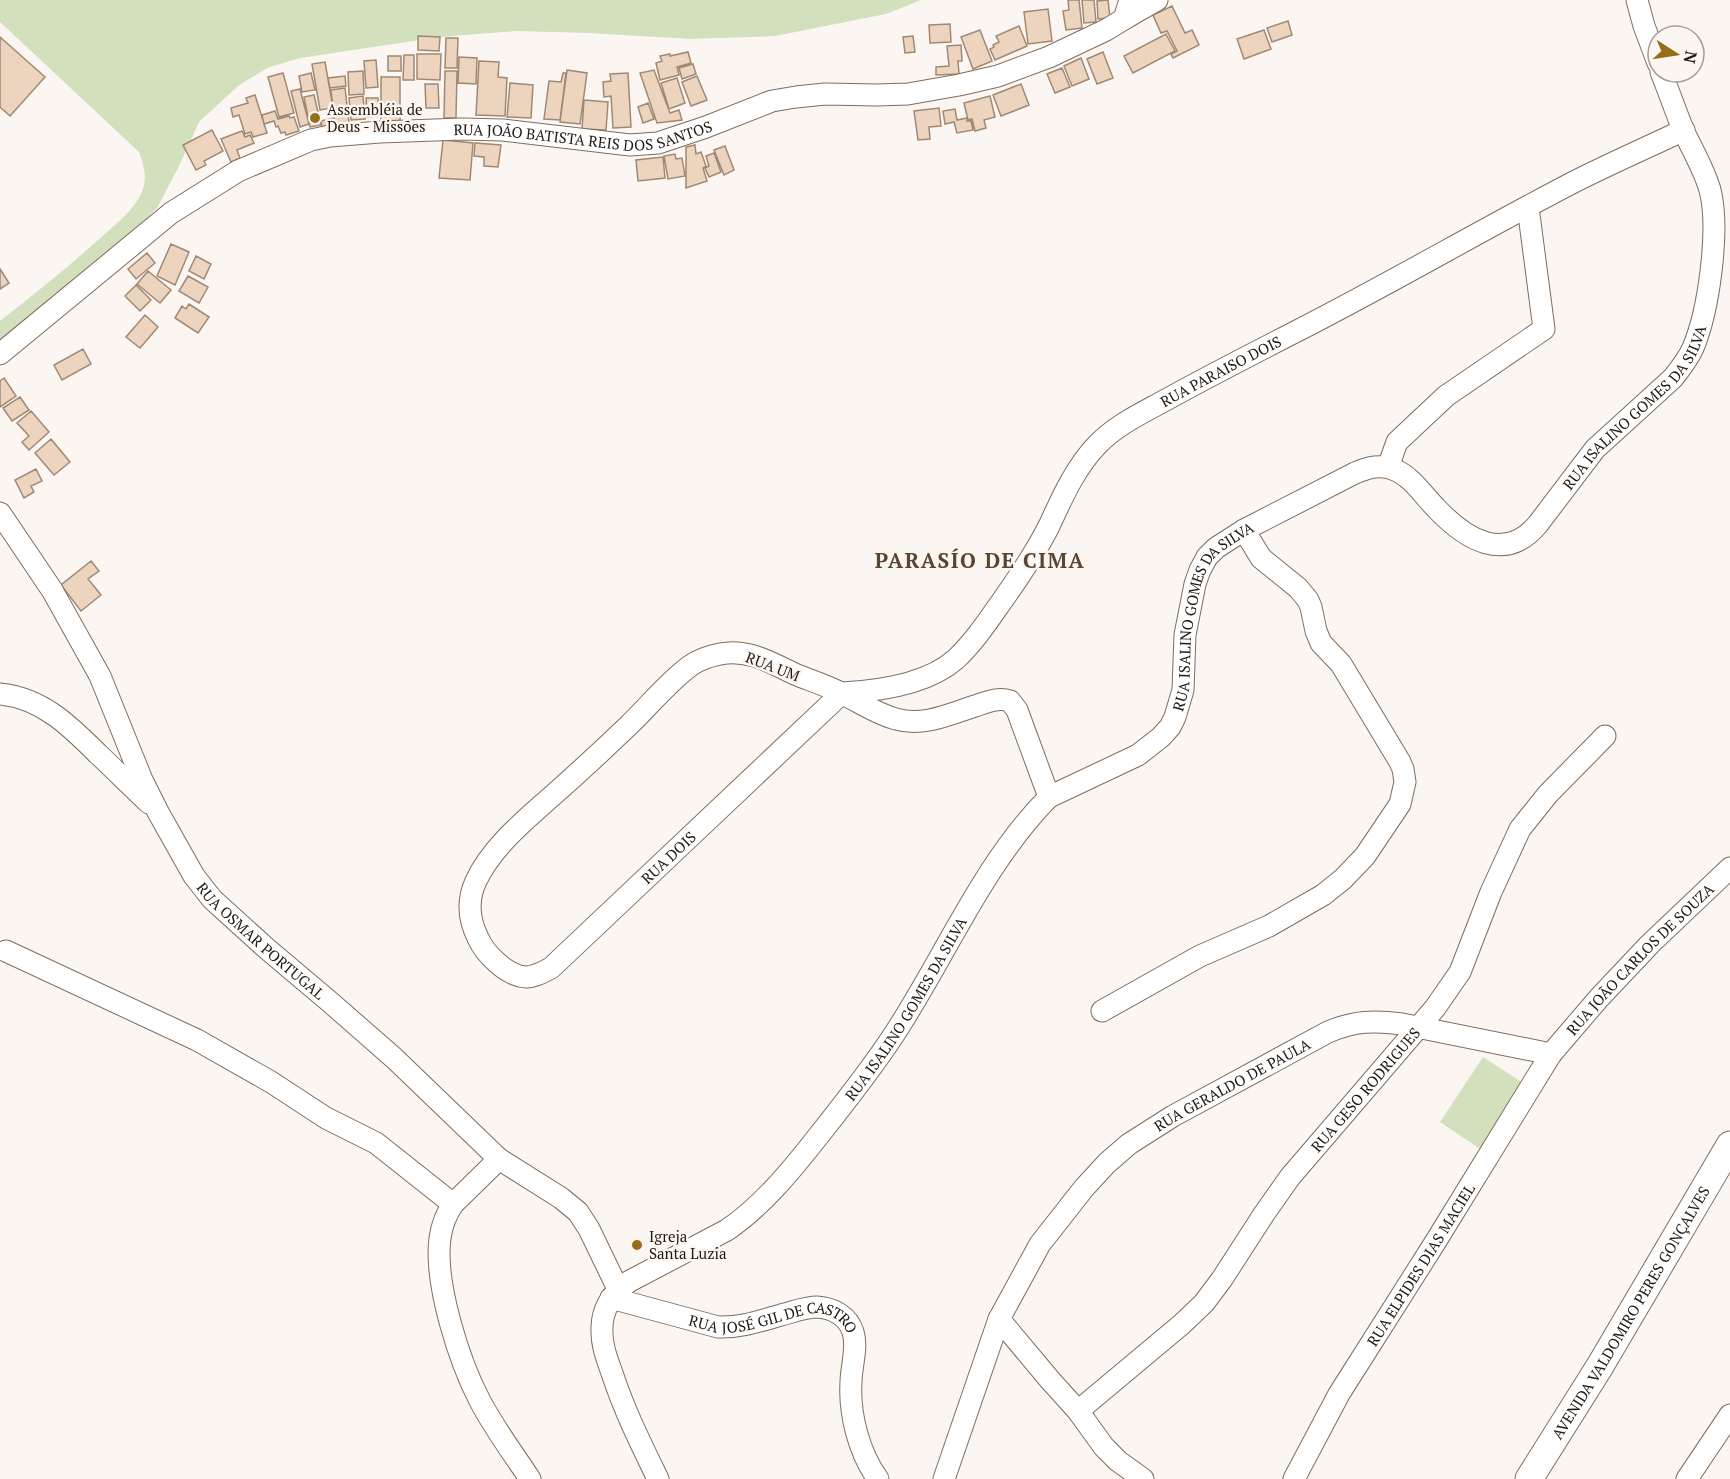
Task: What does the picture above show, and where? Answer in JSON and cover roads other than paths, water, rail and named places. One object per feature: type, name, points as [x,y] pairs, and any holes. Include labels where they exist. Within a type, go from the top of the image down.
[{"type":"street","name":"RUA JOÃO BATISTA REIS DOS SANTOS","points":[[0,354],[171,213],[238,171],[311,140],[380,132],[462,129],[503,130],[630,144],[658,143],[772,101],[796,96],[908,94],[998,76],[1049,57],[1106,30],[1127,10],[1157,0]]},
{"type":"street","points":[[1637,0],[1646,31]]},
{"type":"street","name":"RUA ISALINO GOMES DA SILVA","points":[[615,1294],[643,1274],[742,1220],[759,1205],[806,1152],[895,1033],[1006,849],[1049,797],[1138,755],[1170,727],[1183,690],[1185,635],[1195,584],[1207,557],[1216,548],[1244,530],[1363,469],[1380,466],[1388,467],[1406,476],[1447,519],[1467,534],[1498,545],[1516,542],[1531,533],[1595,449],[1673,378],[1694,347],[1702,319],[1709,281],[1714,229],[1710,191],[1666,84]]},
{"type":"street","name":"RUA PARAISO DOIS","points":[[842,693],[868,692],[912,681],[934,673],[955,660],[980,633],[1025,567],[1071,480],[1095,446],[1112,432],[1212,374],[1381,288],[1440,253],[1581,178],[1684,130]]},
{"type":"street","points":[[1388,467],[1397,442],[1446,396],[1544,329],[1528,207]]},
{"type":"street","name":"RUA OSMAR PORTUGAL","points":[[0,513],[52,590],[100,676],[142,780],[158,812],[194,876],[212,899],[393,1058],[499,1159],[561,1198],[578,1212],[589,1229],[615,1294]]},
{"type":"street","points":[[1102,1011],[1200,956],[1269,926],[1334,887],[1352,872],[1365,856],[1396,811],[1402,797],[1404,776],[1400,762],[1341,664],[1321,643],[1308,600],[1298,588],[1261,558],[1244,530]]},
{"type":"street","name":"RUA UM","points":[[485,949],[475,931],[470,906],[473,888],[489,860],[533,814],[693,664],[720,654],[735,652],[764,659],[896,719],[915,722],[938,718],[995,699],[1010,701],[1017,710],[1049,797]]},
{"type":"street","name":"RUA DOIS","points":[[485,949],[508,970],[519,976],[531,976],[551,968],[842,693]]},
{"type":"street","points":[[0,694],[40,705],[54,714],[158,812]]},
{"type":"street","name":"RUA GESO RODRIGUES","points":[[1078,1411],[1182,1324],[1203,1302],[1222,1279],[1290,1177],[1446,995],[1460,972],[1491,892],[1520,830],[1548,794],[1605,736]]},
{"type":"street","name":"RUA JOÃO CARLOS DE SOUZA","points":[[1551,1054],[1643,951],[1730,867]]},
{"type":"street","points":[[6,951],[197,1040],[262,1076],[326,1118],[376,1143],[453,1203]]},
{"type":"street","name":"RUA GERALDO DE PAULA","points":[[944,1479],[999,1319],[1040,1244],[1084,1188],[1129,1144],[1173,1116],[1342,1026],[1355,1022],[1386,1022],[1551,1054]]},
{"type":"street","name":"RUA ELPIDES DIAS MACIEL","points":[[1294,1479],[1339,1394],[1551,1054]]},
{"type":"street","name":"AVENIDA VALDOMIRO PERES GONÇALVES","points":[[1529,1479],[1600,1366],[1730,1145]]},
{"type":"street","points":[[499,1159],[453,1203],[442,1226],[439,1252],[446,1307],[468,1376],[480,1402],[530,1479]]},
{"type":"street","points":[[615,1294],[606,1308],[602,1329],[606,1357],[627,1413],[658,1479]]},
{"type":"street","name":"RUA JOSÉ GIL DE CASTRO","points":[[615,1294],[718,1326],[732,1327],[750,1324],[816,1307],[827,1309],[844,1317],[853,1332],[854,1340],[850,1384],[855,1421],[867,1460],[878,1479]]},
{"type":"street","points":[[999,1319],[1078,1411],[1104,1447],[1118,1461],[1143,1479]]},
{"type":"street","points":[[1687,1479],[1730,1415]]},
{"type":"place","name":"Assembléia de Deus - Missões","points":[[315,118]]},
{"type":"place","name":"Igreja Santa Luzia","points":[[637,1245]]},
{"type":"district","name":"PARASÍO DE CIMA","points":[[980,560]]}]
